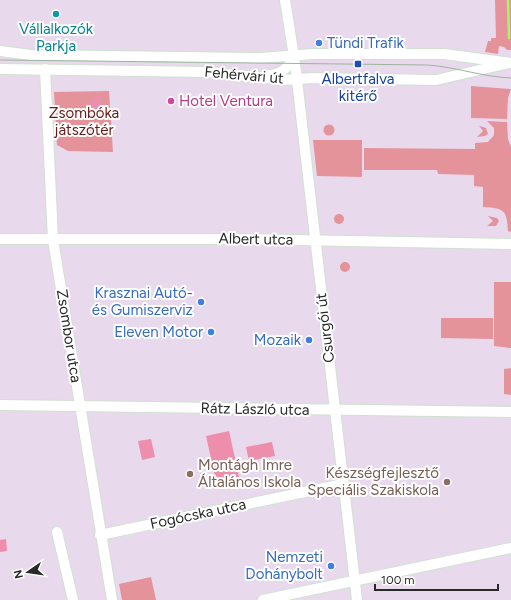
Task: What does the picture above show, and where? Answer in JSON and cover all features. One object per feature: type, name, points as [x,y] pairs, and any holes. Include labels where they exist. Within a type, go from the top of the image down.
[{"type":"street","name":"Csurgói út","points":[[285,0],[294,55],[356,600]]},
{"type":"street","name":"Fehérvári út","points":[[0,51],[31,55],[260,58],[294,55],[444,54],[510,63]]},
{"type":"street","points":[[241,75],[280,73],[290,63],[294,55]]},
{"type":"street","name":"Fehérvári út","points":[[0,68],[208,72],[266,79],[313,78],[436,80],[510,63]]},
{"type":"street","name":"Zsombor utca","points":[[45,69],[53,240],[112,600]]},
{"type":"street","name":"Albert utca","points":[[0,239],[314,240],[511,244]]},
{"type":"street","name":"Rátz László utca","points":[[0,405],[511,412]]},
{"type":"street","name":"Fogócska utca","points":[[100,534],[343,484]]},
{"type":"street","points":[[57,532],[73,600]]},
{"type":"street","points":[[263,600],[511,548]]},
{"type":"green space","points":[[495,0],[511,0],[511,50],[507,50],[504,47],[499,46],[498,54],[485,52],[488,41],[491,41],[491,38],[496,38]]},
{"type":"green space","points":[[471,86],[511,89],[508,98],[507,119],[471,118]]},
{"type":"green space","name":"Zsombóka játszótér","points":[[109,91],[113,152],[68,151],[57,145],[54,92]]},
{"type":"green space","points":[[487,121],[507,122],[508,139],[511,147],[511,232],[508,231],[505,214],[500,209],[483,207],[483,187],[474,186],[474,175],[438,174],[437,170],[364,170],[364,148],[475,149],[475,143],[488,142],[494,135],[494,128]]},
{"type":"green space","points":[[327,125],[331,125],[333,126],[333,134],[327,135],[324,132],[324,128]]},
{"type":"green space","points":[[479,126],[486,128],[488,134],[477,137],[483,131]]},
{"type":"green space","points":[[313,140],[362,140],[362,177],[317,176]]},
{"type":"green space","points":[[337,214],[341,214],[344,219],[341,224],[337,224],[334,221],[334,217]]},
{"type":"green space","points":[[488,216],[497,218],[499,221],[496,226],[487,226],[493,221]]},
{"type":"green space","points":[[343,262],[347,262],[349,263],[349,271],[343,272],[340,269],[340,265]]},
{"type":"green space","points":[[494,282],[511,282],[511,348],[494,346]]},
{"type":"green space","points":[[441,318],[493,318],[493,339],[441,338]]},
{"type":"green space","points":[[511,368],[511,395],[504,394],[504,369]]},
{"type":"green space","points":[[151,577],[156,600],[122,600],[119,584]]},
{"type":"shaded area","points":[[96,96],[102,96],[102,117],[93,116],[88,108],[90,100]]},
{"type":"shaded area","points":[[229,431],[240,481],[217,486],[206,436]]},
{"type":"shaded area","points":[[151,439],[155,457],[142,460],[138,441]]},
{"type":"shaded area","points":[[272,442],[275,456],[249,461],[246,447]]},
{"type":"shaded area","points":[[6,539],[7,551],[0,552],[0,540]]},
{"type":"waterway","points":[[508,0],[509,38]]},
{"type":"tram line","points":[[0,60],[428,65],[490,76],[511,78]]},
{"type":"place","name":"Vállalkozók Parkja","points":[[56,14]]},
{"type":"place","name":"Tündi Trafik","points":[[319,43]]},
{"type":"place","name":"Albertfalva kitérő","points":[[358,64]]},
{"type":"place","name":"Hotel Ventura","points":[[171,101]]},
{"type":"place","name":"Krasznai Autó- és Gumiszerviz","points":[[201,302]]},
{"type":"place","name":"Eleven Motor","points":[[211,332]]},
{"type":"place","name":"Mozaik","points":[[309,340]]},
{"type":"place","name":"Montágh Imre Általános Iskola","points":[[190,474]]},
{"type":"place","name":"Készségfejlesztő Speciális Szakiskola","points":[[447,482]]},
{"type":"place","name":"Nemzeti Dohánybolt","points":[[331,566]]}]
